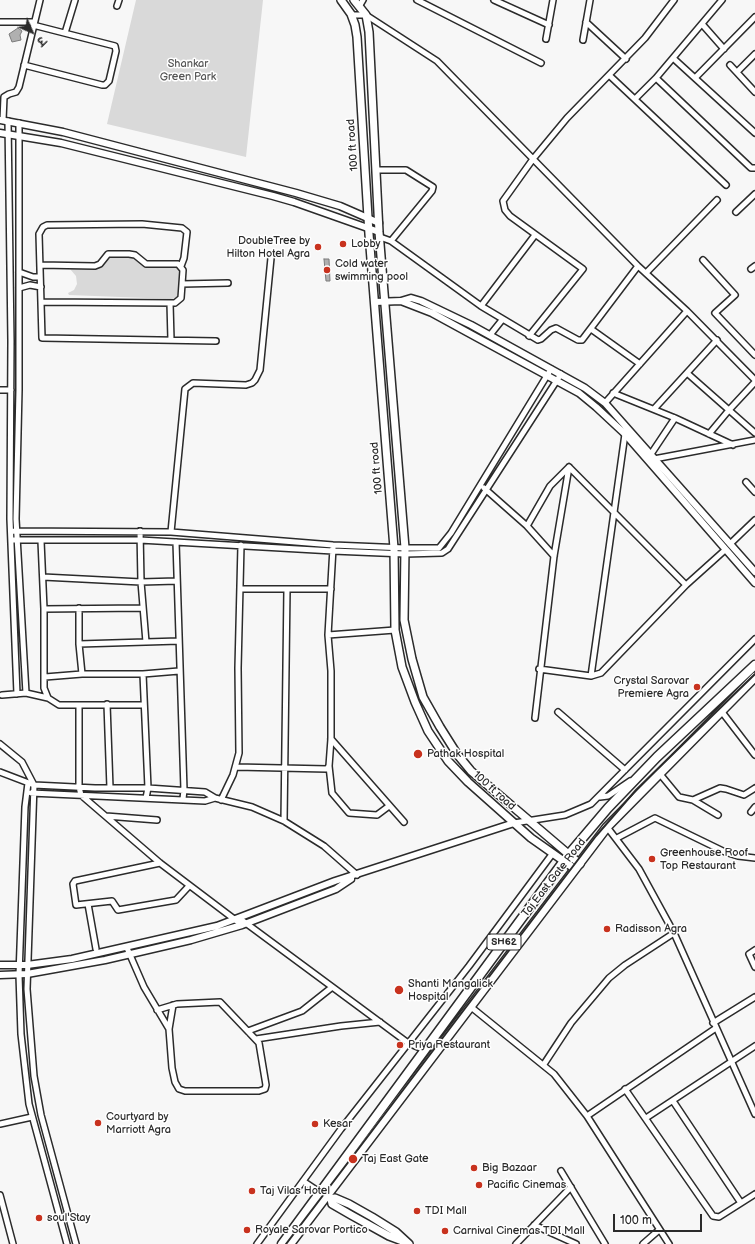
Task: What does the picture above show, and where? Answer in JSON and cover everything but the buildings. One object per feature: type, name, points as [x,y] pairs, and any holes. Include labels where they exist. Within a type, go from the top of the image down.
[{"type":"main road","name":"100 ft road","points":[[341,0],[352,15],[356,37],[368,227],[394,550],[395,630],[402,667],[415,702],[440,750],[468,782],[514,823],[553,854],[564,861],[577,866]]},
{"type":"main road","name":"100 ft road","points":[[359,2],[366,15],[369,32],[377,170],[379,235],[405,551],[404,620],[407,637],[423,697],[440,728],[471,771],[569,854],[577,866]]},
{"type":"main road","name":"SH62","points":[[282,1244],[326,1196],[425,1050],[569,854],[608,808],[657,757],[755,665]]},
{"type":"main road","name":"Taj East Gate Road","points":[[290,1244],[608,827],[755,677]]},
{"type":"main road","points":[[326,1196],[349,1204],[372,1217],[396,1232],[409,1244]]},
{"type":"street","points":[[17,694],[11,540],[8,134],[4,120],[4,97],[18,90],[40,0]]},
{"type":"street","points":[[65,33],[74,0]]},
{"type":"street","points":[[117,6],[119,0]]},
{"type":"street","points":[[417,0],[540,63]]},
{"type":"street","points":[[494,0],[549,25]]},
{"type":"street","points":[[511,7],[512,0]]},
{"type":"street","points":[[546,39],[553,0]]},
{"type":"street","points":[[583,40],[590,0]]},
{"type":"street","points":[[529,336],[583,269],[510,216],[504,206],[503,201],[533,159],[567,118],[626,59],[660,20],[674,0]]},
{"type":"street","points":[[635,99],[656,78],[722,0]]},
{"type":"street","points":[[352,15],[366,15],[437,61],[638,266],[717,340],[755,381],[709,434]]},
{"type":"street","points":[[696,77],[755,17]]},
{"type":"street","points":[[0,22],[34,23],[115,46],[116,51],[108,83],[102,84],[24,65]]},
{"type":"street","points":[[586,22],[626,59]]},
{"type":"street","points":[[702,24],[724,49]]},
{"type":"street","points":[[737,72],[755,54]]},
{"type":"street","points":[[673,58],[696,77],[755,133]]},
{"type":"street","points":[[730,65],[755,92]]},
{"type":"street","points":[[609,75],[726,184]]},
{"type":"street","points":[[656,78],[751,168],[755,168]]},
{"type":"street","points":[[4,120],[63,132],[296,193],[340,206],[379,223]]},
{"type":"street","points":[[19,123],[17,541],[26,693]]},
{"type":"street","points":[[0,133],[61,143],[273,196],[368,227],[391,241],[502,320],[529,336],[540,340],[550,330],[556,328],[580,341],[591,329],[638,266]]},
{"type":"street","points":[[377,170],[406,170],[433,187],[432,191],[391,241]]},
{"type":"street","points":[[736,212],[755,194]]},
{"type":"street","points":[[646,273],[717,200]]},
{"type":"street","points":[[41,302],[179,302],[181,300],[181,266],[184,258],[185,230],[178,227],[142,224],[47,225],[43,227],[39,234],[42,338],[216,341]]},
{"type":"street","points":[[481,306],[535,235]]},
{"type":"street","points":[[40,265],[95,266],[100,264],[108,254],[129,254],[135,255],[146,264],[178,264],[181,266]]},
{"type":"street","points":[[171,532],[186,389],[193,383],[246,384],[252,383],[255,380],[260,370],[271,258]]},
{"type":"street","points":[[703,260],[734,295],[716,310],[715,313],[755,354]]},
{"type":"street","points":[[19,272],[33,277],[40,277]]},
{"type":"street","points":[[182,284],[228,283]]},
{"type":"street","points":[[19,288],[30,285],[41,287]]},
{"type":"street","points":[[375,302],[401,301],[411,298],[421,301],[490,335],[585,388],[604,403],[653,456],[755,572]]},
{"type":"street","points":[[401,301],[432,313],[584,397],[625,434],[755,583]]},
{"type":"street","points":[[170,303],[171,340]]},
{"type":"street","points":[[604,403],[687,311]]},
{"type":"street","points":[[490,335],[502,320]]},
{"type":"street","points":[[591,329],[640,364]]},
{"type":"street","points":[[654,409],[717,340]]},
{"type":"street","points":[[405,551],[439,548],[442,546],[481,485],[551,369]]},
{"type":"street","points":[[688,373],[755,433]]},
{"type":"street","points":[[11,531],[171,532],[405,551],[445,552],[561,374]]},
{"type":"street","points":[[0,390],[11,390]]},
{"type":"street","points":[[613,393],[675,418],[733,445]]},
{"type":"street","points":[[653,456],[675,418]]},
{"type":"street","points":[[591,676],[625,434]]},
{"type":"street","points":[[653,456],[733,445],[755,440]]},
{"type":"street","points":[[527,526],[550,486],[569,467]]},
{"type":"street","points":[[569,467],[614,511],[686,586]]},
{"type":"street","points":[[535,718],[539,669],[554,556],[569,467]]},
{"type":"street","points":[[746,482],[755,492]]},
{"type":"street","points":[[481,485],[527,526],[554,556]]},
{"type":"street","points":[[730,544],[755,520]]},
{"type":"street","points":[[140,531],[141,582],[146,642]]},
{"type":"street","points":[[11,540],[140,540],[333,551],[394,550]]},
{"type":"street","points":[[41,541],[44,608],[45,690],[48,698]]},
{"type":"street","points":[[176,542],[184,790],[183,799]]},
{"type":"street","points":[[221,800],[236,767],[239,753],[238,668],[241,545]]},
{"type":"street","points":[[332,545],[333,551],[328,635],[331,671],[331,739],[329,766],[332,793],[349,813],[377,815],[389,806]]},
{"type":"street","points":[[539,669],[591,676],[601,673],[686,586],[725,550]]},
{"type":"street","points":[[43,577],[141,582],[177,581]]},
{"type":"street","points":[[240,589],[331,588]]},
{"type":"street","points":[[284,821],[287,589]]},
{"type":"street","points":[[44,608],[143,608]]},
{"type":"street","points":[[79,608],[79,644],[82,674]]},
{"type":"street","points":[[328,635],[395,630]]},
{"type":"street","points":[[79,644],[178,640]]},
{"type":"street","points":[[0,965],[24,965],[127,948],[217,926],[335,881],[357,875],[433,848],[514,823],[531,821],[582,809],[600,797],[755,640]]},
{"type":"street","points":[[45,677],[82,674],[143,674],[179,671]]},
{"type":"street","points":[[143,674],[143,705],[148,788],[146,798]]},
{"type":"street","points":[[2,695],[26,693],[48,698],[59,704],[79,706],[107,704],[143,705]]},
{"type":"street","points":[[107,704],[110,788]]},
{"type":"street","points":[[79,706],[79,787],[81,795],[189,886],[408,1043],[425,1050]]},
{"type":"street","points":[[558,712],[625,770]]},
{"type":"street","points":[[722,712],[755,755]]},
{"type":"street","points":[[331,739],[404,822]]},
{"type":"street","points":[[0,744],[22,762],[34,785],[24,965],[19,975],[21,1042],[25,1081],[32,1117],[67,1244]]},
{"type":"street","points":[[600,797],[606,797],[621,788],[657,757]]},
{"type":"street","points":[[236,767],[327,769],[329,766]]},
{"type":"street","points":[[0,772],[34,785],[148,788],[205,792],[215,798],[252,807],[284,821],[324,846],[357,875]]},
{"type":"street","points":[[660,774],[679,797],[693,800],[718,815]]},
{"type":"street","points":[[28,783],[24,965],[27,974],[34,1076],[38,1103],[76,1244]]},
{"type":"street","points":[[693,800],[720,788],[744,795],[755,788]]},
{"type":"street","points":[[27,793],[205,801],[215,798]]},
{"type":"street","points":[[750,812],[755,807]]},
{"type":"street","points":[[106,816],[157,820]]},
{"type":"street","points":[[617,838],[655,818],[725,852],[738,856],[755,858]]},
{"type":"street","points":[[608,827],[639,869],[674,933],[755,1114]]},
{"type":"street","points":[[257,1244],[341,1129],[553,854]]},
{"type":"street","points":[[160,863],[75,881],[73,884],[76,905],[112,900],[118,910],[176,900],[189,886]]},
{"type":"street","points":[[0,975],[27,974],[130,956],[244,924],[336,889],[357,875]]},
{"type":"street","points":[[88,904],[96,949]]},
{"type":"street","points":[[544,1064],[571,1022],[609,978],[632,960],[674,933]]},
{"type":"street","points":[[127,948],[144,987],[169,1029]]},
{"type":"street","points":[[755,950],[749,954],[755,967]]},
{"type":"street","points":[[248,1031],[302,1011],[332,988]]},
{"type":"street","points":[[713,1023],[755,997]]},
{"type":"street","points":[[158,1010],[173,1005],[212,1001],[220,1002],[248,1031],[261,1048],[266,1085],[262,1091],[185,1091],[179,1089],[175,1082],[169,1029],[173,1005]]},
{"type":"street","points":[[471,1007],[544,1064],[566,1088],[587,1116],[669,1244]]},
{"type":"street","points":[[256,1040],[341,1026],[380,1022]]},
{"type":"street","points":[[587,1116],[716,1028]]},
{"type":"street","points":[[646,1118],[755,1046]]},
{"type":"street","points":[[626,1089],[713,1216],[719,1217],[755,1194]]},
{"type":"street","points":[[673,1100],[741,1203]]},
{"type":"street","points":[[0,1124],[32,1117]]},
{"type":"street","points":[[561,1171],[605,1244]]},
{"type":"street","points":[[303,1181],[326,1196]]},
{"type":"street","points":[[516,1244],[571,1187]]},
{"type":"street","points":[[0,1196],[13,1244]]},
{"type":"street","points":[[534,1225],[576,1244]]},
{"type":"street","points":[[643,1244],[659,1230]]},
{"type":"green space","name":"Shankar Green Park","points":[[136,0],[263,0],[246,157],[107,124]]},
{"type":"green space","points":[[111,257],[135,258],[143,266],[178,268],[180,271],[178,297],[172,299],[69,295],[68,293],[74,290],[77,284],[76,276],[70,269],[101,268]]},
{"type":"shaded area","points":[[18,28],[22,31],[20,35],[21,40],[12,42],[9,34]]},
{"type":"shaded area","name":"Cold water swimming pool","points":[[324,259],[329,259],[330,281],[326,281]]},
{"type":"railway","points":[[286,1244],[596,836],[636,790],[755,674]]},
{"type":"place","name":"Lobby","points":[[343,244]]},
{"type":"place","name":"DoubleTree by Hilton Hotel Agra","points":[[318,247]]},
{"type":"place","name":"Cold water swimming pool","points":[[327,270]]},
{"type":"place","name":"Crystal Sarovar Premiere Agra","points":[[697,687]]},
{"type":"place","name":"Pathak Hospital","points":[[418,754]]},
{"type":"place","name":"Greenhouse Roof Top Restaurant","points":[[652,859]]},
{"type":"place","name":"Radisson Agra","points":[[607,929]]},
{"type":"place","name":"Shanti Mangalick Hospital","points":[[399,990]]},
{"type":"place","name":"Priya Restaurant","points":[[400,1045]]},
{"type":"place","name":"Courtyard by Marriott Agra","points":[[98,1123]]},
{"type":"place","name":"Kesar","points":[[315,1124]]},
{"type":"place","name":"Taj East Gate","points":[[353,1159]]},
{"type":"place","name":"Big Bazaar","points":[[474,1168]]},
{"type":"place","name":"Pacific Cinemas","points":[[479,1185]]},
{"type":"place","name":"Taj Vilas Hotel","points":[[252,1191]]},
{"type":"place","name":"TDI Mall","points":[[417,1211]]},
{"type":"place","name":"soul'Stay","points":[[39,1218]]},
{"type":"place","name":"Royale Sarovar Portico","points":[[247,1230]]},
{"type":"place","name":"Carnival Cinemas TDI Mall","points":[[445,1231]]}]
